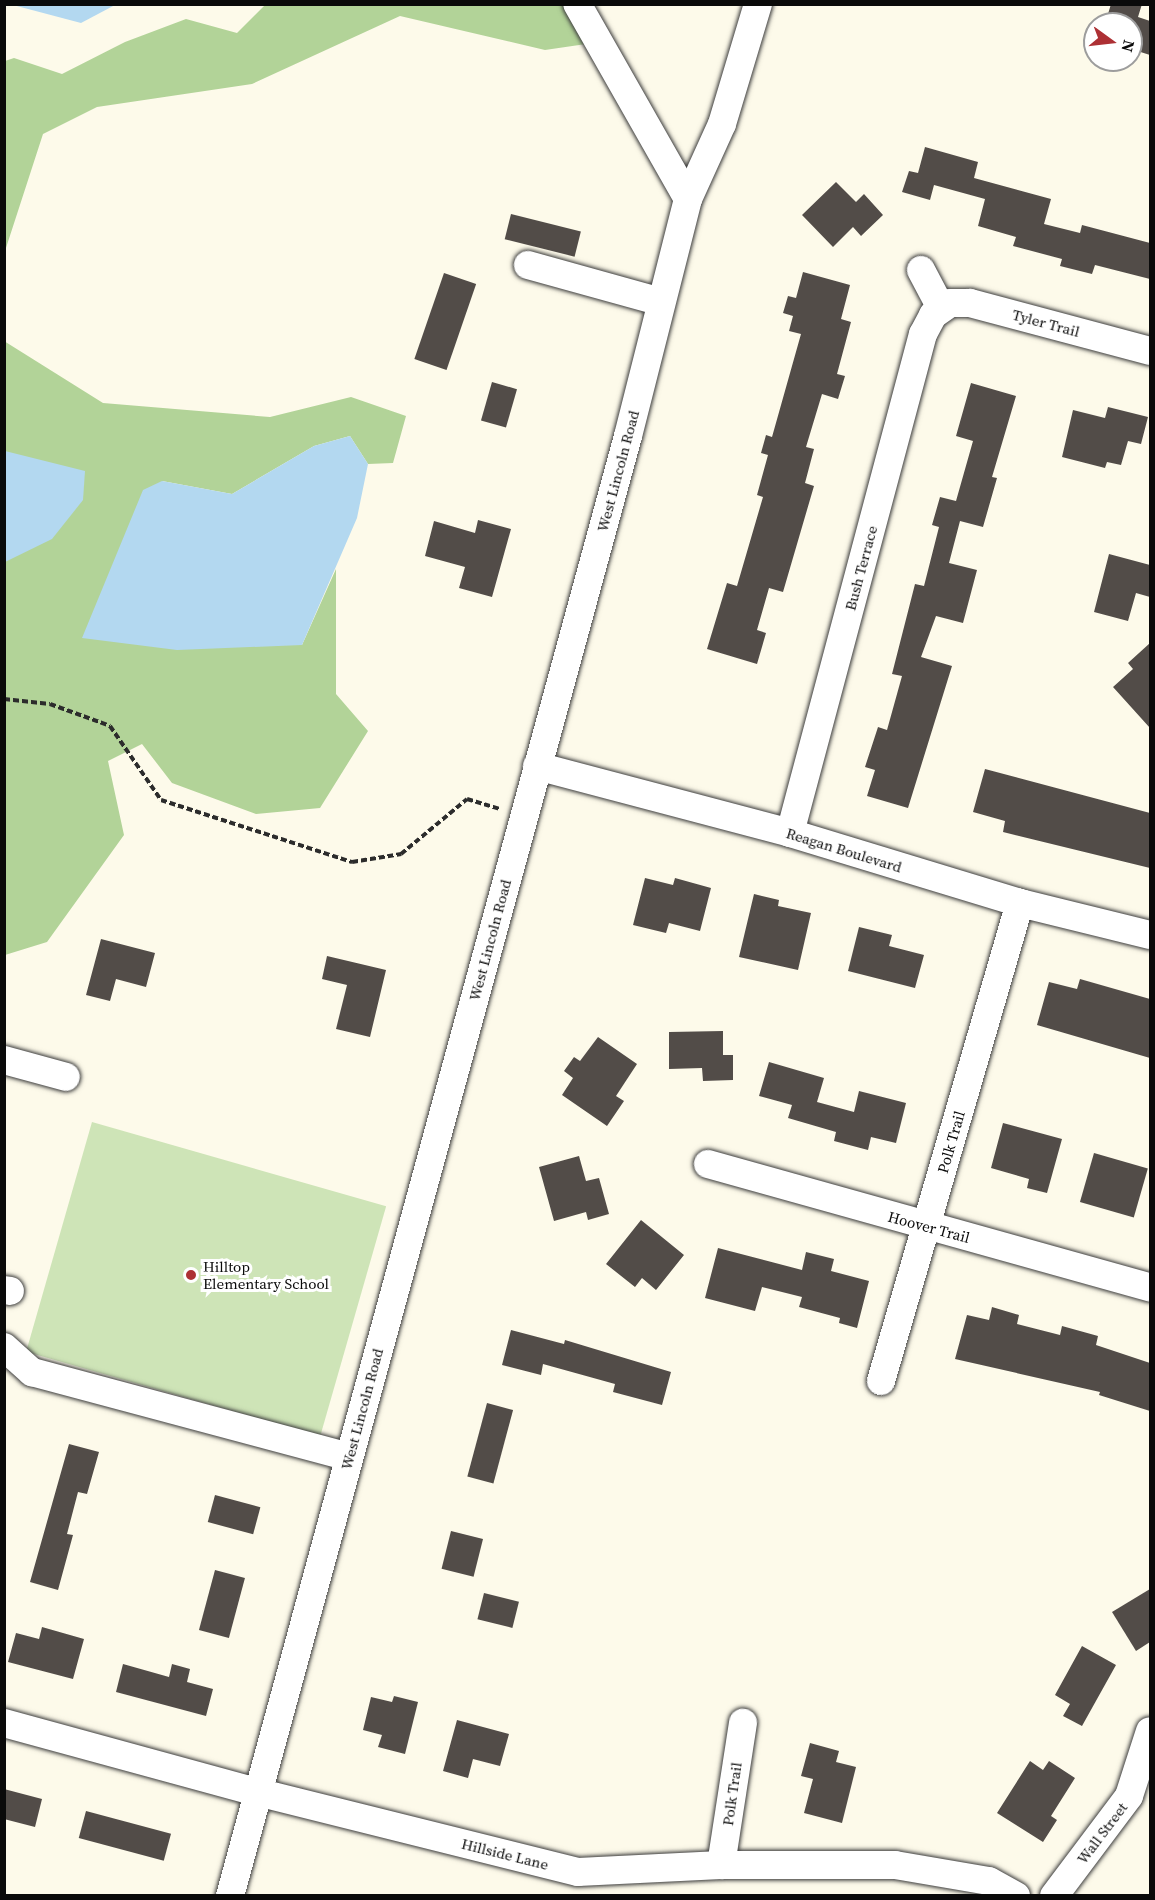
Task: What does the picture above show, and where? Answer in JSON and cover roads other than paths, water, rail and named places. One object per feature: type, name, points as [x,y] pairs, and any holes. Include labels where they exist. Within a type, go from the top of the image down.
[{"type":"street","points":[[577,4],[688,199]]},
{"type":"street","name":"West Lincoln Road","points":[[230,1896],[524,816],[688,199],[722,124],[758,4]]},
{"type":"street","points":[[528,265],[662,302]]},
{"type":"street","points":[[921,270],[941,308]]},
{"type":"street","name":"Tyler Trail","points":[[941,308],[950,303],[970,303],[1150,351]]},
{"type":"street","name":"Bush Terrace","points":[[790,833],[923,334],[941,308]]},
{"type":"street","name":"Reagan Boulevard","points":[[537,766],[790,833],[1020,903],[1150,935]]},
{"type":"street","name":"Polk Trail","points":[[881,1381],[1020,903]]},
{"type":"street","points":[[4,1060],[66,1077]]},
{"type":"street","name":"Hoover Trail","points":[[708,1164],[1150,1287]]},
{"type":"street","points":[[4,1347],[32,1372],[349,1457]]},
{"type":"street","name":"Polk Trail","points":[[721,1865],[743,1723]]},
{"type":"street","name":"Hillside Lane","points":[[4,1724],[257,1792],[578,1872],[721,1865],[895,1865],[989,1881],[1016,1896]]},
{"type":"street","name":"Wall Street","points":[[1054,1896],[1130,1796],[1150,1731]]},
{"type":"water","points":[[115,4],[81,23],[13,5]]},
{"type":"water","points":[[350,436],[368,464],[357,518],[302,645],[177,650],[82,638],[143,490],[162,481],[232,494],[314,446]]},
{"type":"water","points":[[5,451],[85,471],[83,500],[52,539],[5,562]]},
{"type":"place","name":"Hilltop Elementary School","points":[[191,1275]]}]
